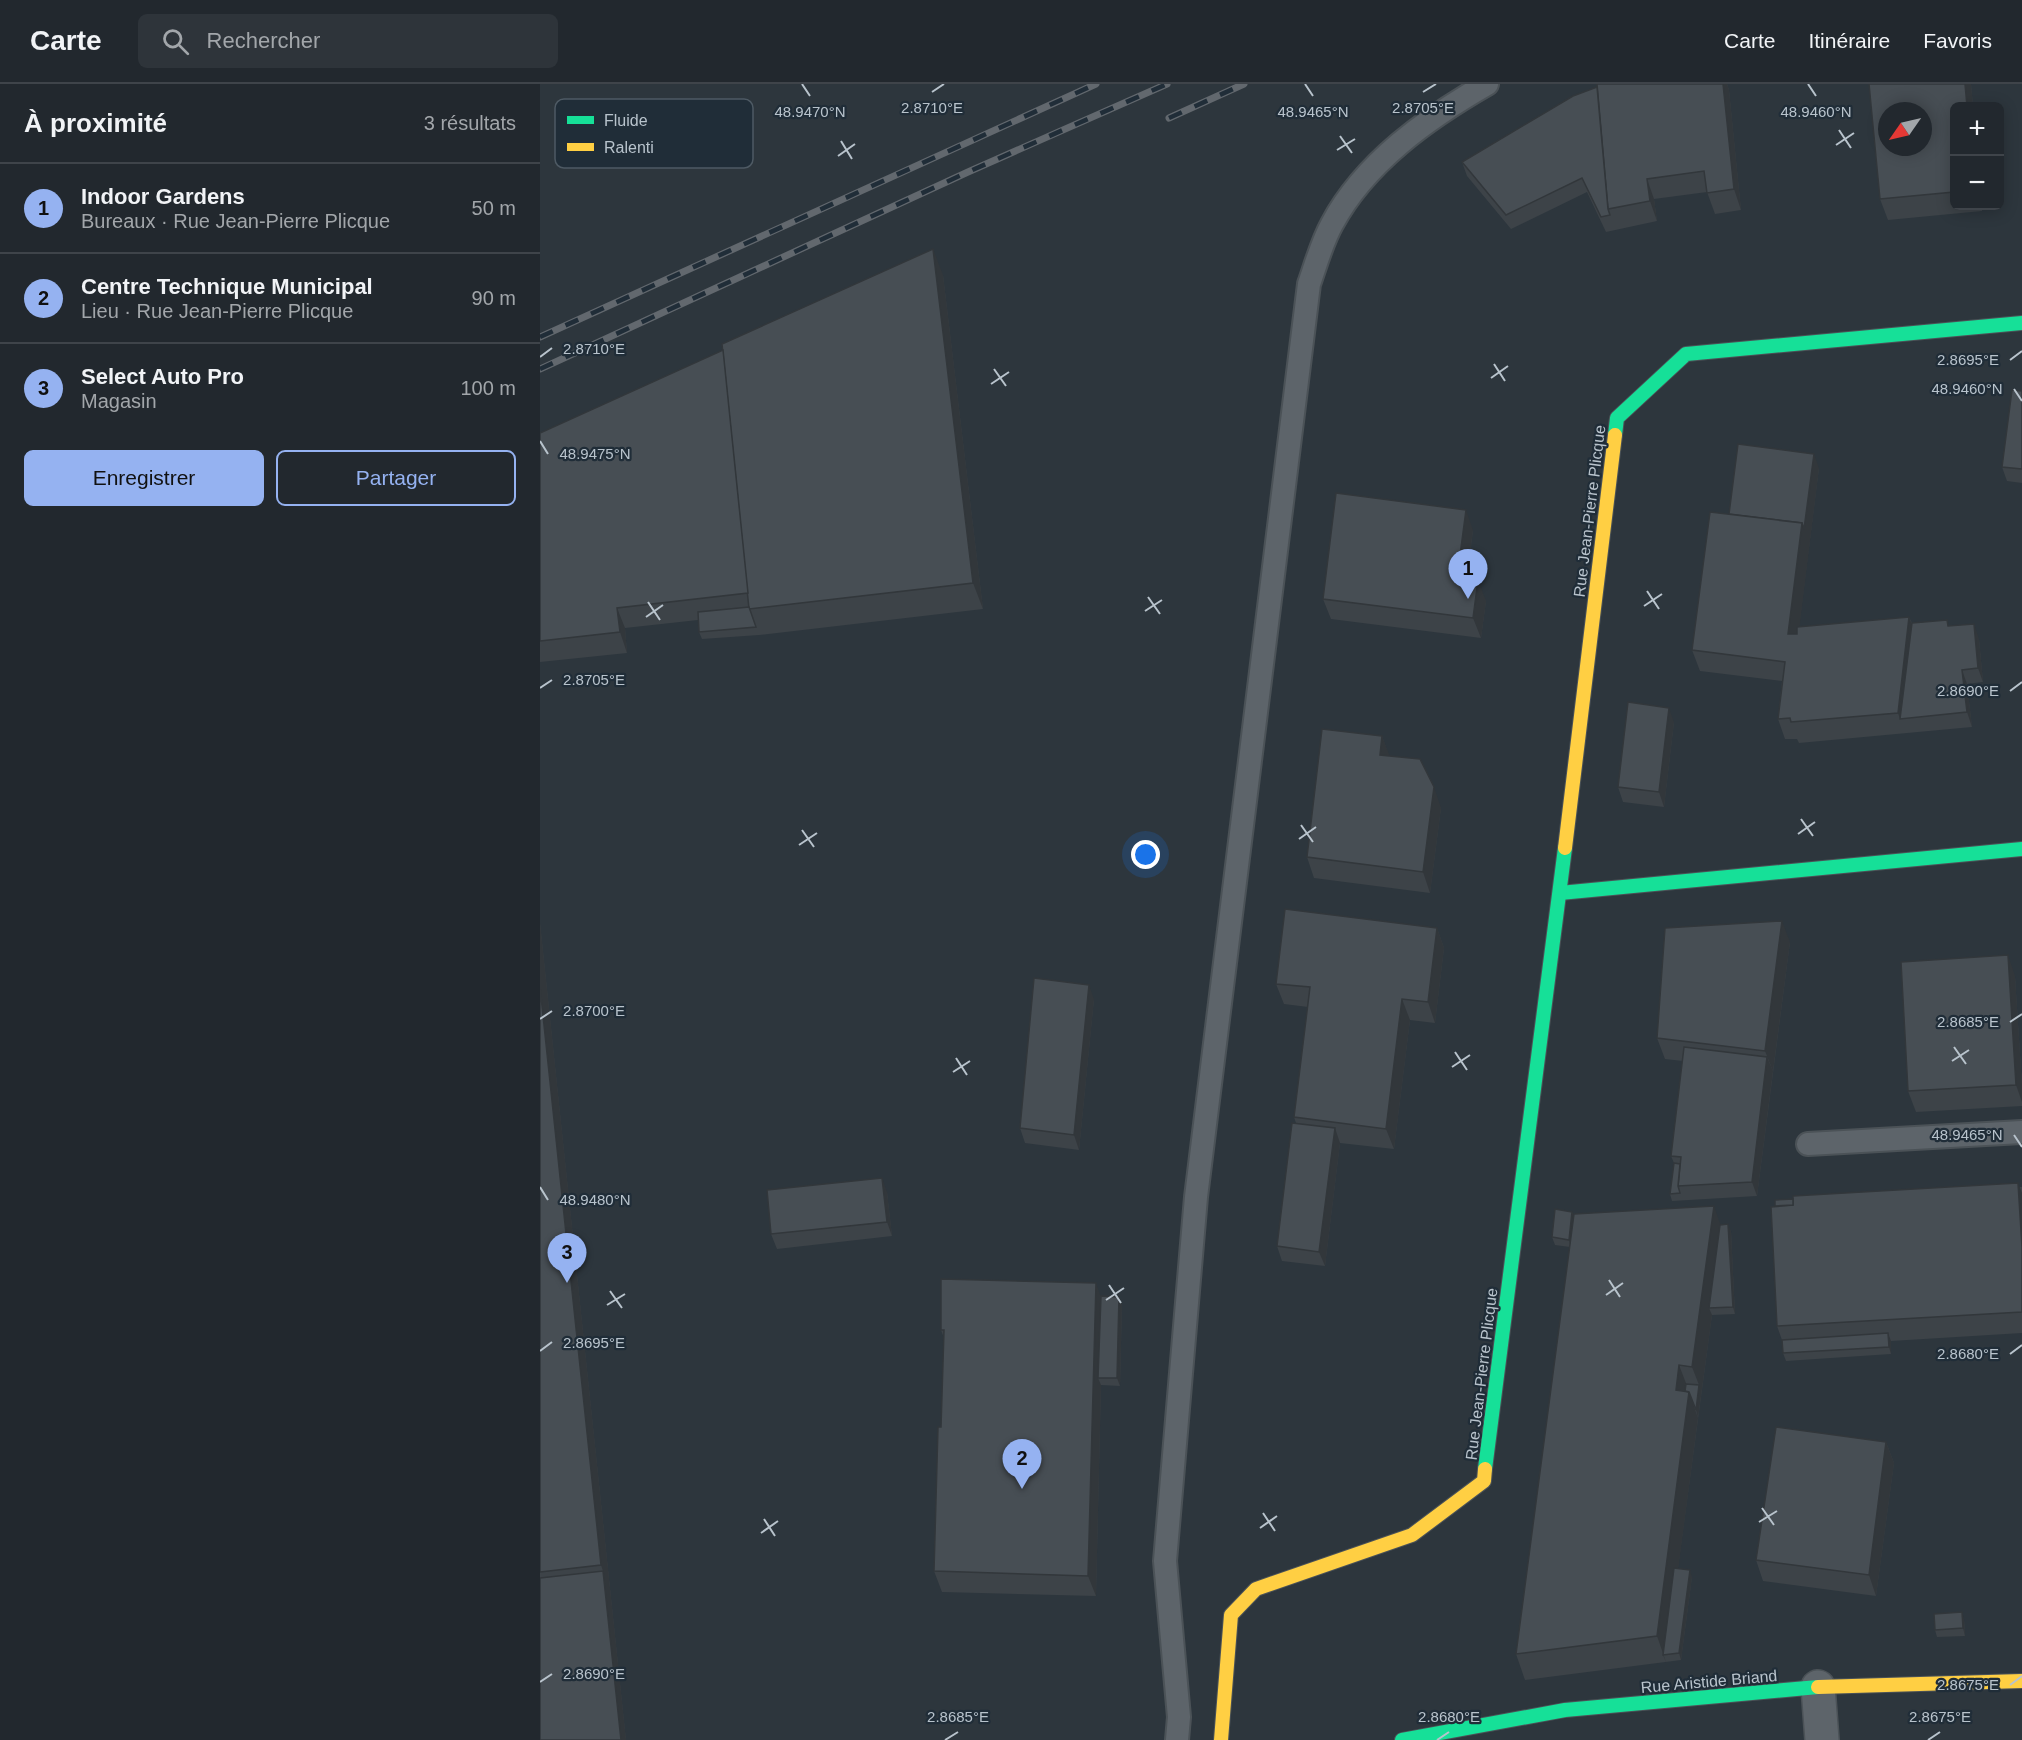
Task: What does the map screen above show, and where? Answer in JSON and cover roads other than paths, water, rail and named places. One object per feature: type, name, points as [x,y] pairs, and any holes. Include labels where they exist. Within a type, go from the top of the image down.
[{"type":"street","name":"Rue Jean-Pierre Plicque","points":[[1221,1740],[1231,1615],[1256,1588],[1412,1535],[1484,1481],[1560,893],[1617,418],[1686,354],[2022,323]]},
{"type":"street","points":[[1560,893],[2022,849]]},
{"type":"street","name":"Rue Aristide Briand","points":[[1402,1740],[1431,1737],[1565,1710],[1818,1688],[2022,1681]]},
{"type":"street","points":[[1818,1688],[1822,1740]]},
{"type":"lane","points":[[1177,1740],[1179,1717],[1166,1561],[1196,1197],[1309,284],[1331,225],[1356,187],[1382,160],[1420,129],[1487,84]]},
{"type":"lane","points":[[1808,1144],[2022,1132]]},
{"type":"railway","points":[[540,337],[1096,84]]},
{"type":"railway","points":[[540,369],[968,172],[1167,84]]},
{"type":"railway","points":[[1169,118],[1244,84]]},
{"type":"place","name":"Indoor Gardens","points":[[1468,599]]},
{"type":"place","name":"Select Auto Pro","points":[[567,1283]]},
{"type":"place","name":"Centre Technique Municipal","points":[[1022,1489]]}]
